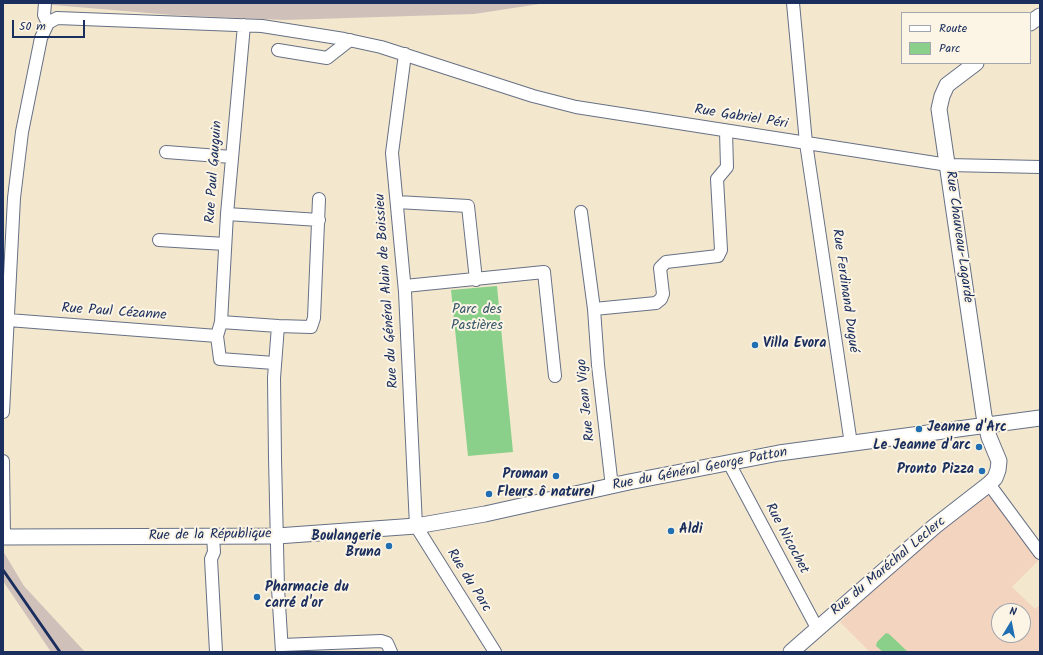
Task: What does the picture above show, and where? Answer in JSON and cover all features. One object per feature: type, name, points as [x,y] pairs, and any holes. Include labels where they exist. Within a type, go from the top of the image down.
[{"type":"main road","points":[[1031,22],[1040,16]]},
{"type":"main road","name":"Rue Chauveau-Lagarde","points":[[975,64],[947,85],[942,96],[939,109],[986,426],[997,453]]},
{"type":"main road","name":"Rue du Général George Patton","points":[[416,526],[491,513],[612,486],[779,453],[1040,418]]},
{"type":"main road","points":[[989,484],[995,478],[998,470],[999,461],[997,453],[1000,438],[1007,423]]},
{"type":"main road","name":"Rue du Maréchal Leclerc","points":[[791,652],[935,526],[989,484]]},
{"type":"main road","name":"Rue de la République","points":[[4,537],[277,536],[416,526]]},
{"type":"street","points":[[3,412],[14,198],[22,132],[41,38],[48,22],[44,16],[45,3]]},
{"type":"street","name":"Rue Ferdinand Dugué","points":[[793,3],[806,143],[851,444]]},
{"type":"street","name":"Rue Gabriel Péri","points":[[48,22],[54,18],[63,18],[262,26],[350,40],[405,54],[533,96],[576,107],[948,165],[1040,167]]},
{"type":"street","name":"Rue Paul Gauguin","points":[[244,25],[227,214],[221,322],[218,336],[220,358],[275,358]]},
{"type":"street","points":[[278,50],[327,58],[350,40]]},
{"type":"street","name":"Rue du Général Alain de Boissieu","points":[[405,54],[392,153],[405,286],[416,526]]},
{"type":"street","points":[[594,309],[656,302],[661,300],[663,294],[660,268],[666,262],[718,256],[721,250],[717,179],[727,167],[726,130]]},
{"type":"street","points":[[166,152],[232,157]]},
{"type":"street","points":[[221,322],[310,327],[314,318],[319,199]]},
{"type":"street","points":[[397,202],[468,206],[476,280]]},
{"type":"street","name":"Rue Jean Vigo","points":[[581,212],[594,309],[598,365],[612,486]]},
{"type":"street","points":[[227,214],[319,220]]},
{"type":"street","points":[[158,240],[225,244]]},
{"type":"street","points":[[405,286],[544,272],[555,376]]},
{"type":"street","name":"Rue Paul Cézanne","points":[[8,320],[218,336]]},
{"type":"street","points":[[278,326],[275,358],[277,536],[282,649],[381,641],[387,643],[391,652]]},
{"type":"street","points":[[3,461],[4,537]]},
{"type":"street","name":"Rue Nicochet","points":[[730,463],[817,628]]},
{"type":"street","points":[[989,484],[1040,553]]},
{"type":"street","name":"Rue du Parc","points":[[416,526],[495,652]]},
{"type":"street","points":[[213,536],[214,552],[211,559],[216,652]]},
{"type":"shaded area","points":[[29,3],[546,3],[474,14],[285,20],[172,15]]},
{"type":"shaded area","points":[[982,495],[990,496],[1038,561],[1012,587],[1029,603],[991,603],[991,643],[1031,643],[1031,605],[1035,609],[1040,605],[1040,652],[870,652],[840,622],[905,558],[920,550]]},
{"type":"shaded area","points":[[3,551],[24,586],[85,652],[51,652],[3,581]]},
{"type":"green space","name":"Parc des Pastières","points":[[497,286],[513,452],[468,456],[451,290]]},
{"type":"green space","points":[[886,633],[889,634],[908,652],[883,652],[876,646],[877,642]]},
{"type":"railway","points":[[3,570],[60,652]]},
{"type":"place","name":"Villa Evora","points":[[755,345]]},
{"type":"place","name":"Jeanne d'Arc","points":[[919,429]]},
{"type":"place","name":"Le Jeanne d'arc","points":[[979,447]]},
{"type":"place","name":"Pronto Pizza","points":[[982,471]]},
{"type":"place","name":"Proman","points":[[556,476]]},
{"type":"place","name":"Fleurs ô naturel","points":[[489,494]]},
{"type":"place","name":"Aldi","points":[[671,531]]},
{"type":"place","name":"Boulangerie Bruna","points":[[389,546]]},
{"type":"place","name":"Pharmacie du carré d'or","points":[[257,597]]}]
